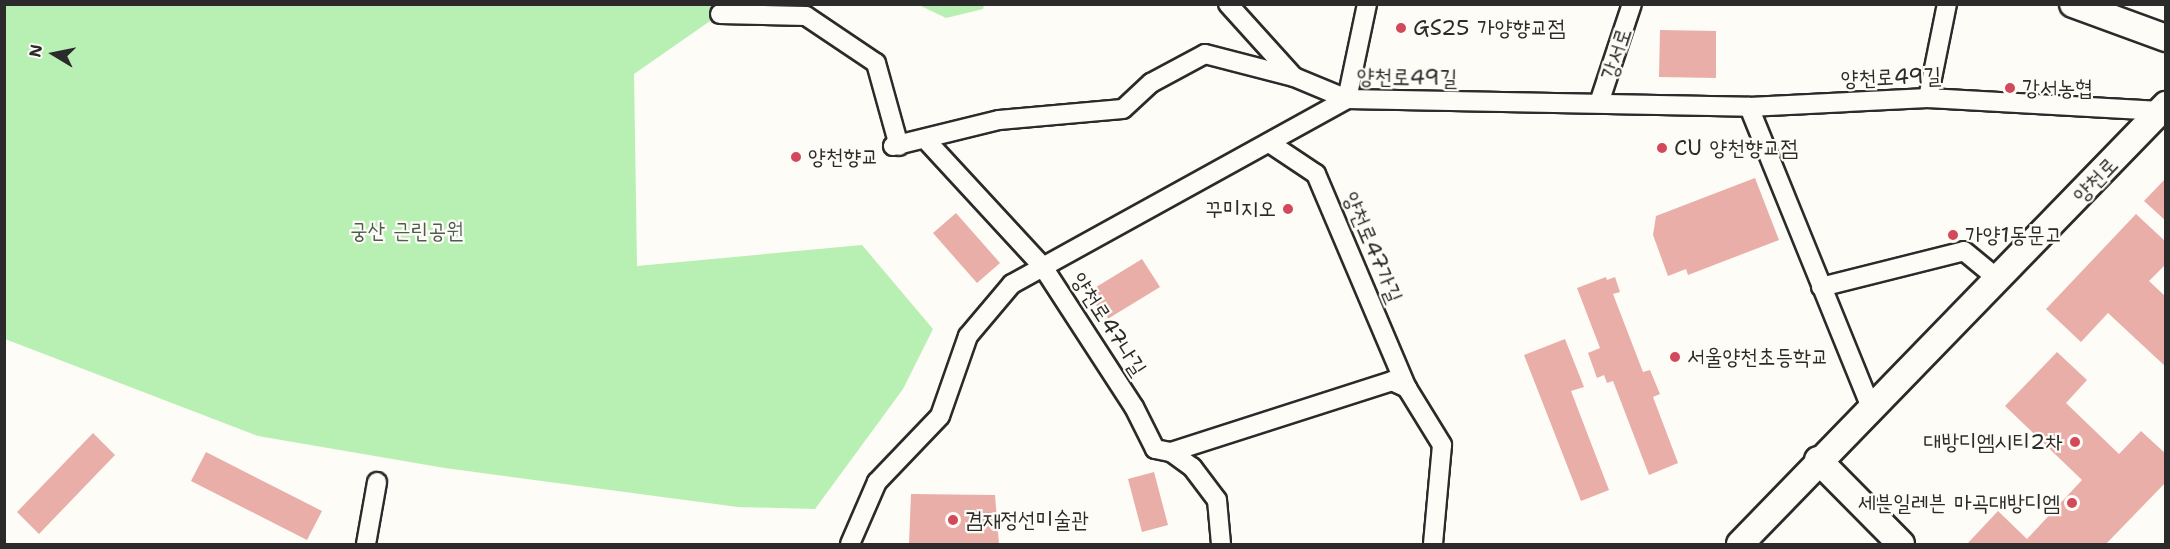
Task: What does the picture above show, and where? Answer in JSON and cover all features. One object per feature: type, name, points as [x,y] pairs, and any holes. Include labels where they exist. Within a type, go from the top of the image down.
[{"type":"main road","points":[[2073,4],[2166,38]]},
{"type":"main road","name":"양천로","points":[[1740,544],[1818,460],[1998,279],[2163,108]]},
{"type":"main road","points":[[1818,460],[1901,544]]},
{"type":"street","points":[[1228,4],[1294,77]]},
{"type":"street","points":[[720,14],[806,16],[876,63],[896,146],[999,120],[1123,109],[1151,83],[1205,54],[1294,77],[1347,99],[1367,4]]},
{"type":"street","name":"강서로","points":[[1599,103],[1632,4]]},
{"type":"street","points":[[1928,98],[1947,4]]},
{"type":"street","name":"양천로49길","points":[[850,544],[877,482],[940,416],[968,336],[1012,284],[1271,144],[1347,99],[1749,107],[1928,98],[2163,108]]},
{"type":"street","points":[[1749,107],[1871,407]]},
{"type":"street","name":"양천로47나길","points":[[925,139],[1043,267],[1134,407],[1155,448],[1171,452],[1192,467],[1217,500],[1221,544]]},
{"type":"street","name":"양천로47가길","points":[[1271,144],[1316,174],[1407,388],[1442,445],[1433,544]]},
{"type":"street","points":[[1821,287],[1964,251],[1998,279]]},
{"type":"street","points":[[1171,452],[1392,381],[1407,388]]},
{"type":"street","points":[[366,544],[377,482]]},
{"type":"green space","name":"궁산 근린공원","points":[[4,5],[733,5],[634,74],[637,266],[862,245],[933,329],[903,389],[815,509],[738,507],[445,468],[258,436],[5,339]]},
{"type":"green space","points":[[919,5],[984,5],[983,9],[946,18]]},
{"type":"building","points":[[1660,30],[1716,31],[1716,78],[1659,77]]},
{"type":"building","points":[[1755,178],[1779,240],[1688,275],[1686,269],[1668,276],[1653,235],[1656,216]]},
{"type":"building","points":[[2166,178],[2166,221],[2144,201]]},
{"type":"building","points":[[956,213],[1000,263],[977,283],[933,233]]},
{"type":"building","points":[[2136,214],[2166,242],[2166,264],[2149,281],[2166,297],[2166,367],[2108,313],[2081,342],[2046,309]]},
{"type":"building","points":[[1142,259],[1160,287],[1106,320],[1088,292]]},
{"type":"building","points":[[1606,277],[1607,280],[1615,277],[1620,292],[1613,294],[1643,372],[1650,370],[1660,394],[1653,397],[1678,463],[1649,475],[1613,381],[1607,383],[1604,375],[1597,378],[1588,353],[1600,348],[1577,288]]},
{"type":"building","points":[[1565,339],[1584,387],[1571,391],[1609,490],[1581,501],[1524,355]]},
{"type":"building","name":"대방디엠시티2차","points":[[2057,352],[2087,380],[2066,403],[2119,454],[2141,431],[2166,454],[2166,482],[2106,544],[1967,544],[1998,511],[2027,539],[2082,480],[2005,406]]},
{"type":"building","points":[[93,433],[115,455],[39,534],[17,512]]},
{"type":"building","points":[[206,452],[322,511],[307,540],[191,481]]},
{"type":"building","points":[[1154,472],[1168,525],[1142,532],[1128,479]]},
{"type":"building","name":"겸재정선미술관","points":[[911,494],[995,495],[999,544],[909,544]]},
{"type":"place","name":"GS25 가양향교점","points":[[1401,28]]},
{"type":"place","name":"강서농협","points":[[2010,88]]},
{"type":"place","name":"CU 양천향교점","points":[[1662,148]]},
{"type":"place","name":"양천향교","points":[[796,157]]},
{"type":"place","name":"꾸미지오","points":[[1288,209]]},
{"type":"place","name":"가양1동문고","points":[[1953,235]]},
{"type":"place","name":"서울양천초등학교","points":[[1675,357]]},
{"type":"place","name":"대방디엠시티2차","points":[[2075,442]]},
{"type":"place","name":"세븐일레븐 마곡대방디엠","points":[[2072,503]]},
{"type":"place","name":"겸재정선미술관","points":[[953,520]]}]
